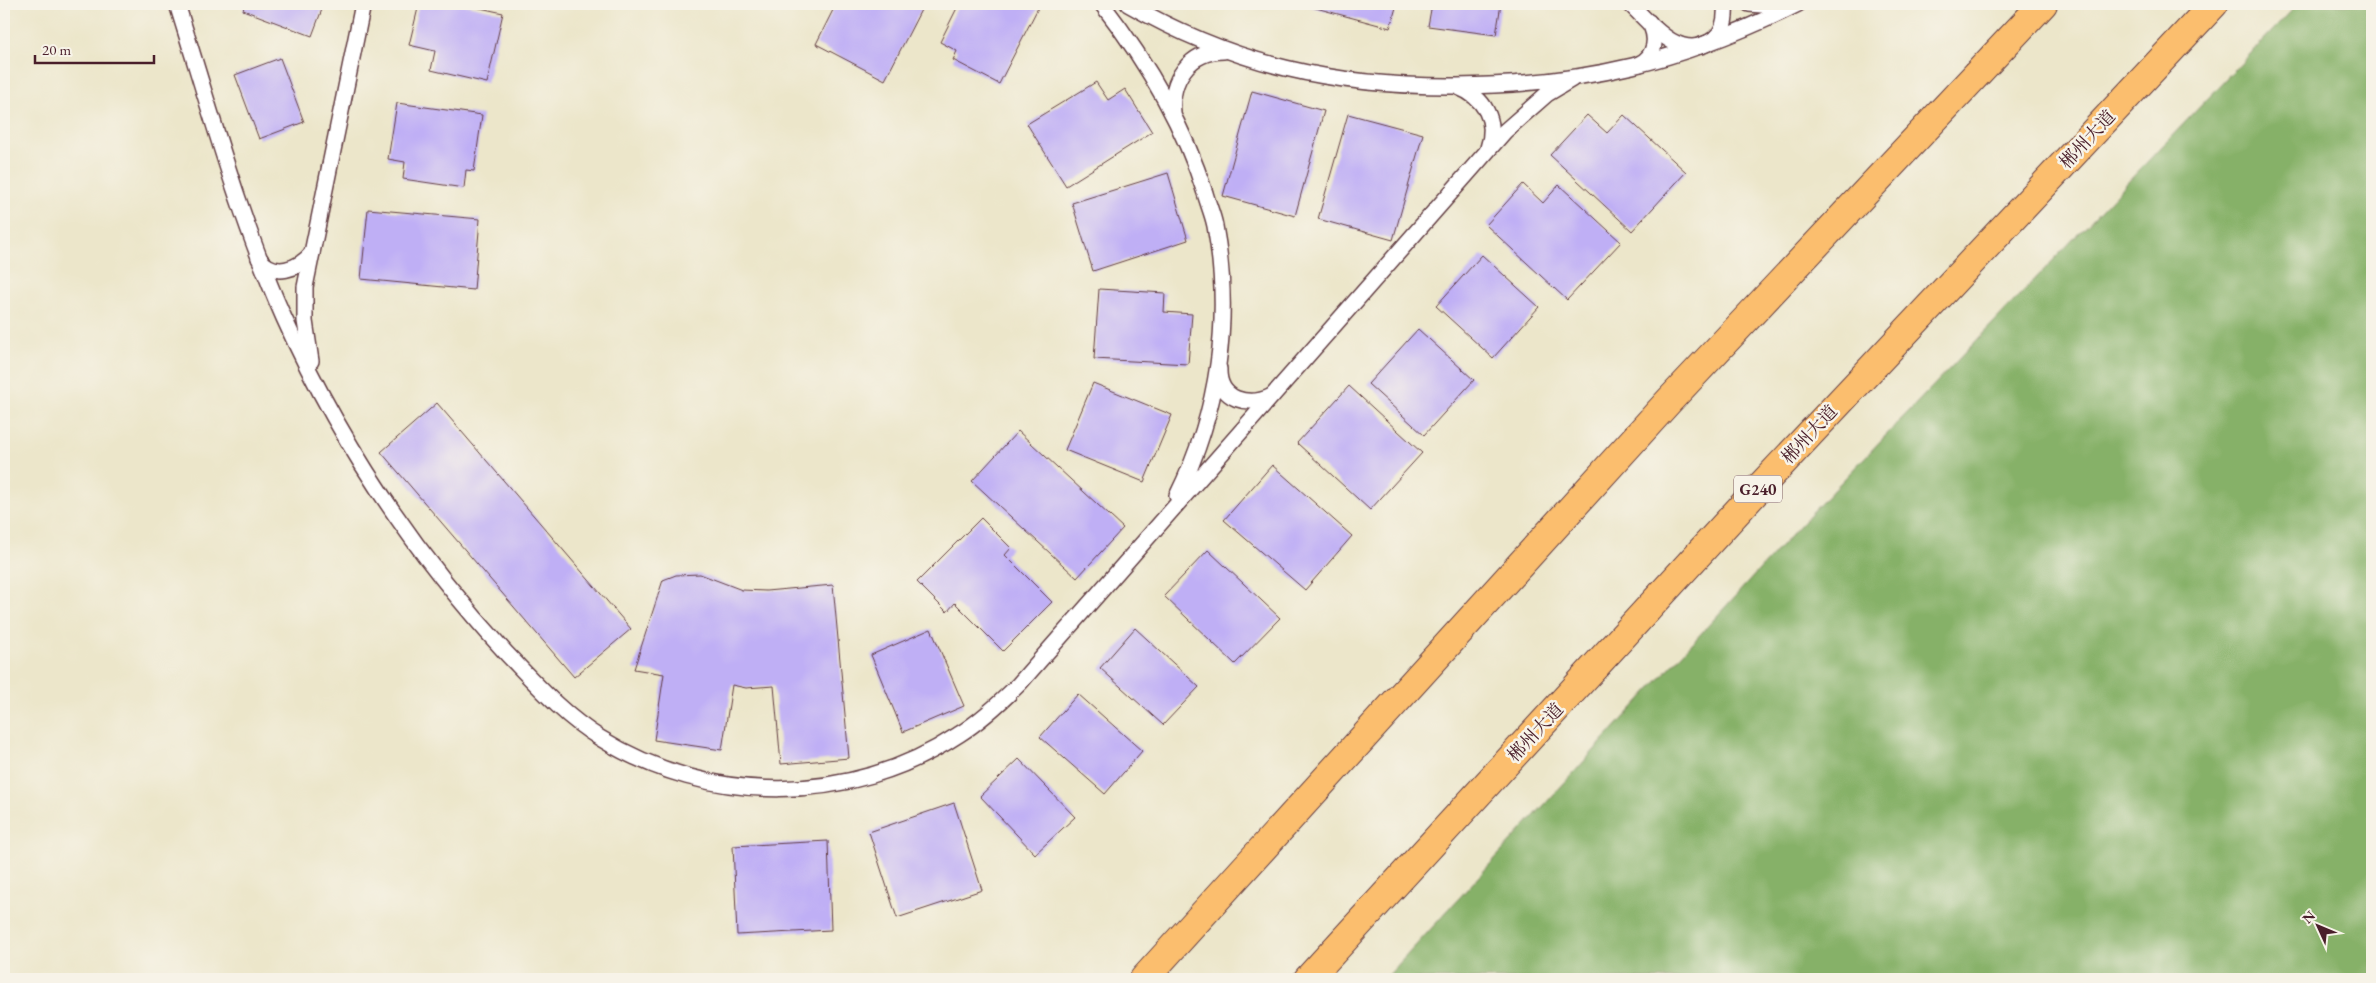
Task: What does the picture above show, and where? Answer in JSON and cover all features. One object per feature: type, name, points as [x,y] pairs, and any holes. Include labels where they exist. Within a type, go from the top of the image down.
[{"type":"highway","points":[[1144,979],[1668,402],[2043,4]]},
{"type":"highway","name":"郴州大道","points":[[1308,979],[1759,488],[2214,4]]},
{"type":"lane","points":[[177,4],[255,250],[285,321],[354,451],[388,504],[432,566],[480,624],[564,712],[599,738],[638,759],[680,775],[723,785],[768,790],[808,788],[847,782],[886,771],[923,756],[958,736],[990,712],[1020,684],[1486,152],[1524,112],[1547,94],[1572,79]]},
{"type":"lane","points":[[323,395],[314,371],[305,322],[305,287],[362,4]]},
{"type":"lane","points":[[1102,4],[1126,35],[1154,79],[1178,126],[1199,174],[1214,224],[1222,298],[1219,363],[1222,383],[1235,399],[1248,403],[1260,402],[1272,396]]},
{"type":"lane","points":[[1128,4],[1157,21],[1228,51],[1268,65],[1326,78],[1385,85],[1444,86],[1508,85],[1572,79],[1634,67],[1707,44],[1717,37],[1724,26],[1725,4]]},
{"type":"lane","points":[[1630,4],[1671,42],[1682,47],[1695,48],[1755,25],[1798,4]]},
{"type":"lane","points":[[1749,4],[1774,6],[1791,4]]},
{"type":"lane","points":[[1634,67],[1650,55],[1654,46],[1655,38],[1648,21]]},
{"type":"lane","points":[[1178,126],[1173,112],[1172,98],[1175,84],[1182,71],[1202,55],[1215,51],[1228,51]]},
{"type":"lane","points":[[1444,86],[1459,87],[1471,93],[1481,102],[1489,114],[1492,127],[1491,139],[1486,152]]},
{"type":"lane","points":[[255,250],[261,261],[272,268],[284,270],[296,268],[305,262],[312,253]]},
{"type":"lane","points":[[1168,515],[1186,479],[1201,441],[1212,403],[1219,363]]},
{"type":"green space","points":[[2298,4],[2372,4],[2372,979],[1385,979],[1802,523]]},
{"type":"building","points":[[245,4],[324,4],[312,36],[243,10]]},
{"type":"building","points":[[419,4],[462,4],[503,13],[487,83],[431,70],[435,51],[409,45]]},
{"type":"building","points":[[836,4],[924,4],[885,80],[816,44]]},
{"type":"building","points":[[959,4],[1040,4],[999,84],[953,60],[957,51],[940,42]]},
{"type":"building","points":[[1301,4],[1397,4],[1390,28]]},
{"type":"building","points":[[1432,4],[1501,4],[1496,35],[1428,26]]},
{"type":"building","points":[[280,58],[304,122],[259,139],[235,75]]},
{"type":"building","points":[[1096,82],[1108,100],[1125,89],[1152,132],[1066,186],[1027,124]]},
{"type":"building","points":[[1252,91],[1324,111],[1295,216],[1223,196]]},
{"type":"building","points":[[397,103],[482,115],[474,171],[466,170],[464,188],[403,179],[405,162],[388,159]]},
{"type":"building","points":[[1348,114],[1423,134],[1393,240],[1318,219]]},
{"type":"building","points":[[1587,115],[1607,133],[1624,115],[1686,172],[1632,231],[1550,155]]},
{"type":"building","points":[[1168,173],[1188,240],[1093,271],[1072,203]]},
{"type":"building","points":[[1523,184],[1543,203],[1559,185],[1621,242],[1567,300],[1486,225]]},
{"type":"building","points":[[368,209],[480,219],[474,290],[361,279]]},
{"type":"building","points":[[1482,255],[1539,307],[1493,358],[1436,306]]},
{"type":"building","points":[[1099,289],[1165,293],[1164,312],[1192,314],[1188,364],[1094,359]]},
{"type":"building","points":[[1418,329],[1474,380],[1424,435],[1368,384]]},
{"type":"building","points":[[1093,383],[1172,415],[1144,482],[1065,450]]},
{"type":"building","points":[[1349,386],[1422,453],[1370,510],[1297,443]]},
{"type":"building","points":[[437,403],[631,629],[574,677],[381,452]]},
{"type":"building","points":[[1018,431],[1123,528],[1077,578],[972,481]]},
{"type":"building","points":[[1272,465],[1352,536],[1305,590],[1224,520]]},
{"type":"building","points":[[981,518],[1011,548],[1005,555],[1052,602],[1003,651],[955,603],[947,612],[917,582]]},
{"type":"building","points":[[1208,550],[1280,618],[1235,664],[1164,596]]},
{"type":"building","points":[[700,574],[742,590],[766,591],[833,585],[849,758],[781,764],[774,686],[746,688],[732,685],[722,750],[654,740],[664,674],[634,669],[663,580],[676,575]]},
{"type":"building","points":[[1135,628],[1199,687],[1163,725],[1100,668]]},
{"type":"building","points":[[931,629],[964,706],[903,732],[871,655]]},
{"type":"building","points":[[1078,694],[1142,751],[1105,794],[1040,737]]},
{"type":"building","points":[[1019,759],[1075,817],[1035,854],[980,796]]},
{"type":"building","points":[[954,803],[982,890],[897,918],[869,832]]},
{"type":"building","points":[[828,841],[831,930],[737,935],[733,846]]}]
